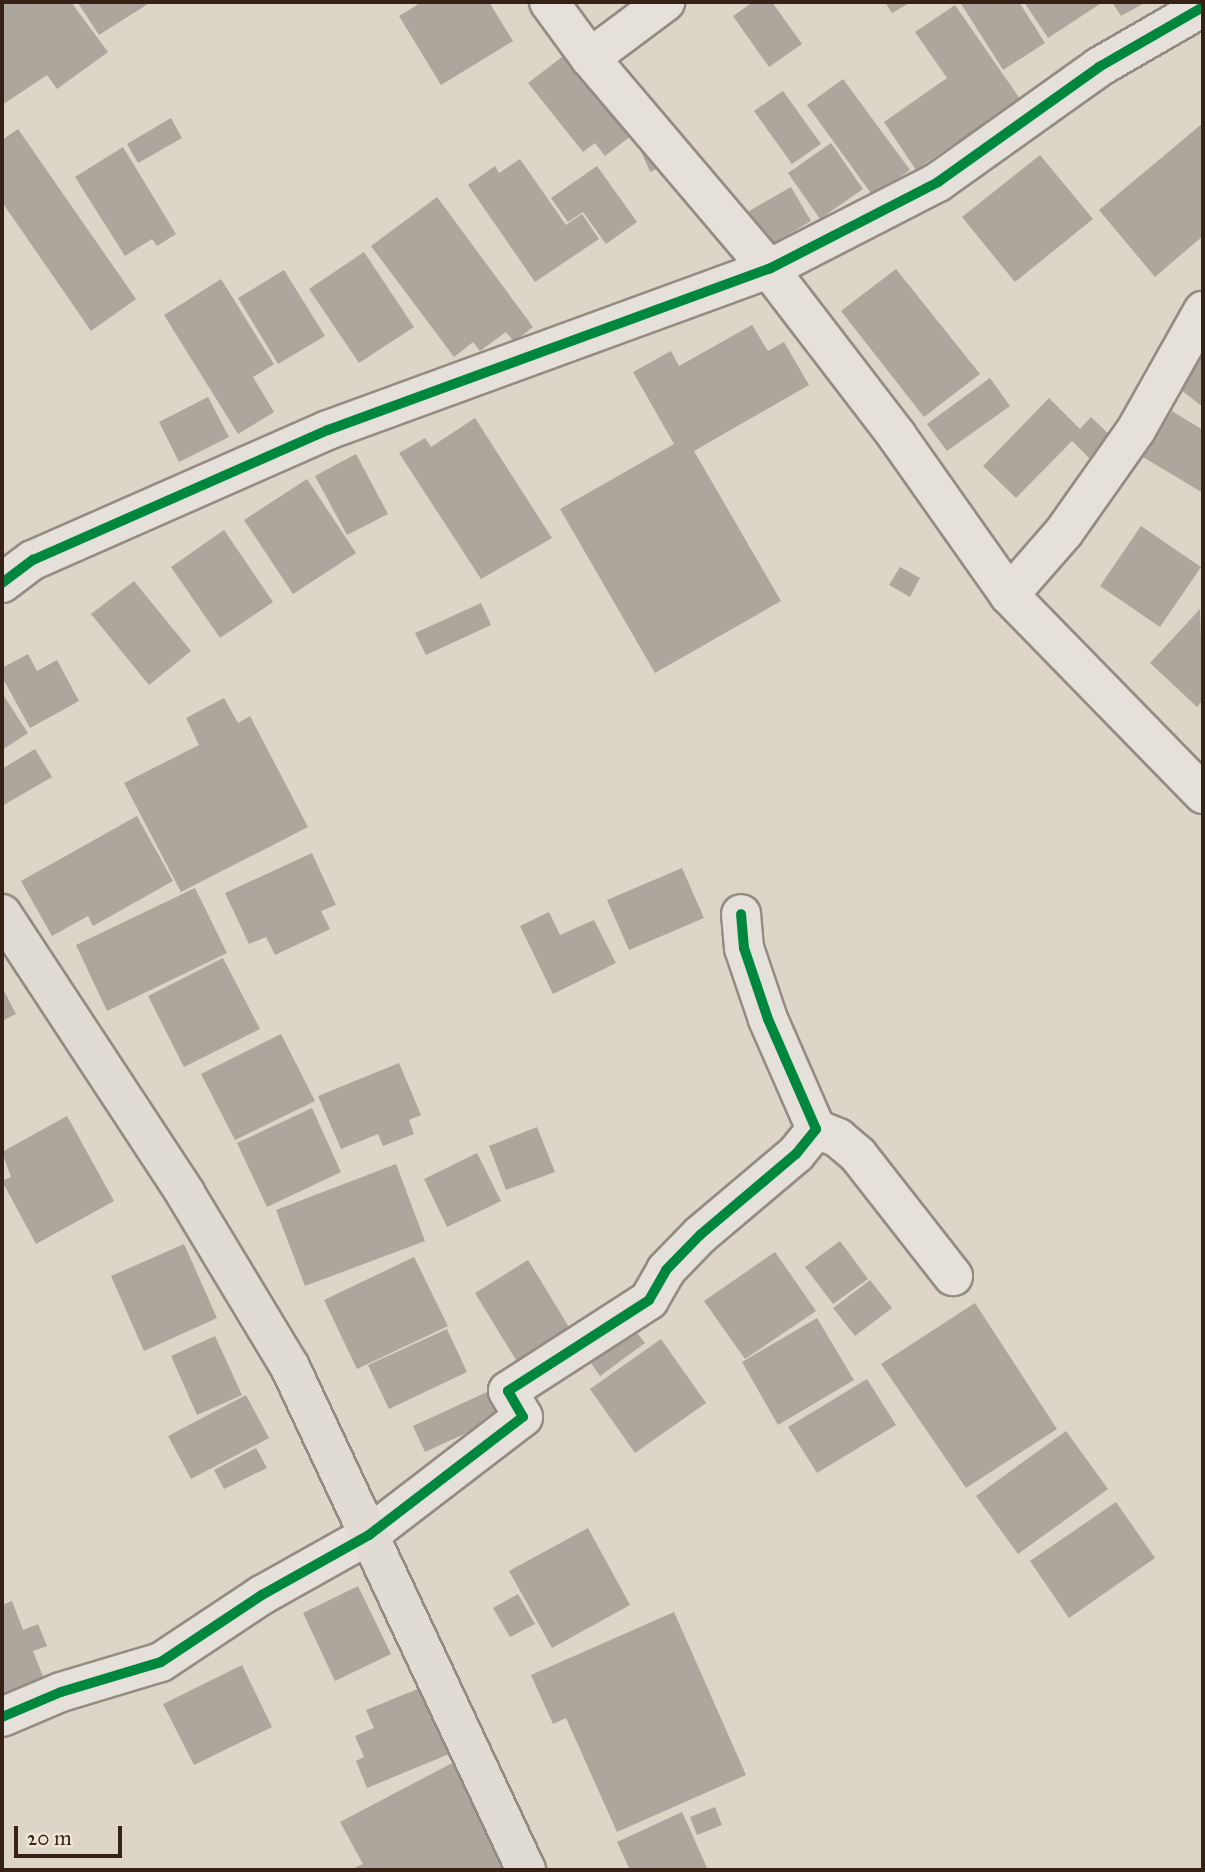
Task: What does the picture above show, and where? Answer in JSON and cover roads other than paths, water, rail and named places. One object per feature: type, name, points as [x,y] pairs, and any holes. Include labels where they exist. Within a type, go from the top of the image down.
[{"type":"main road","points":[[2,914],[185,1193],[283,1356],[526,1870]]},
{"type":"street","points":[[549,2],[590,58],[768,269],[897,436],[1009,595],[1203,794]]},
{"type":"street","points":[[590,58],[666,2]]},
{"type":"street","points":[[2,583],[33,560],[328,430],[768,269],[938,182],[1099,66],[1203,7]]},
{"type":"street","points":[[1009,595],[1064,532],[1136,430],[1203,311]]},
{"type":"street","points":[[741,914],[744,948],[768,1019],[816,1129],[838,1138],[858,1155],[953,1276]]},
{"type":"street","points":[[2,1717],[61,1692],[161,1662],[262,1595],[369,1535],[523,1417],[508,1391],[649,1300],[666,1270],[796,1154],[816,1129]]}]
